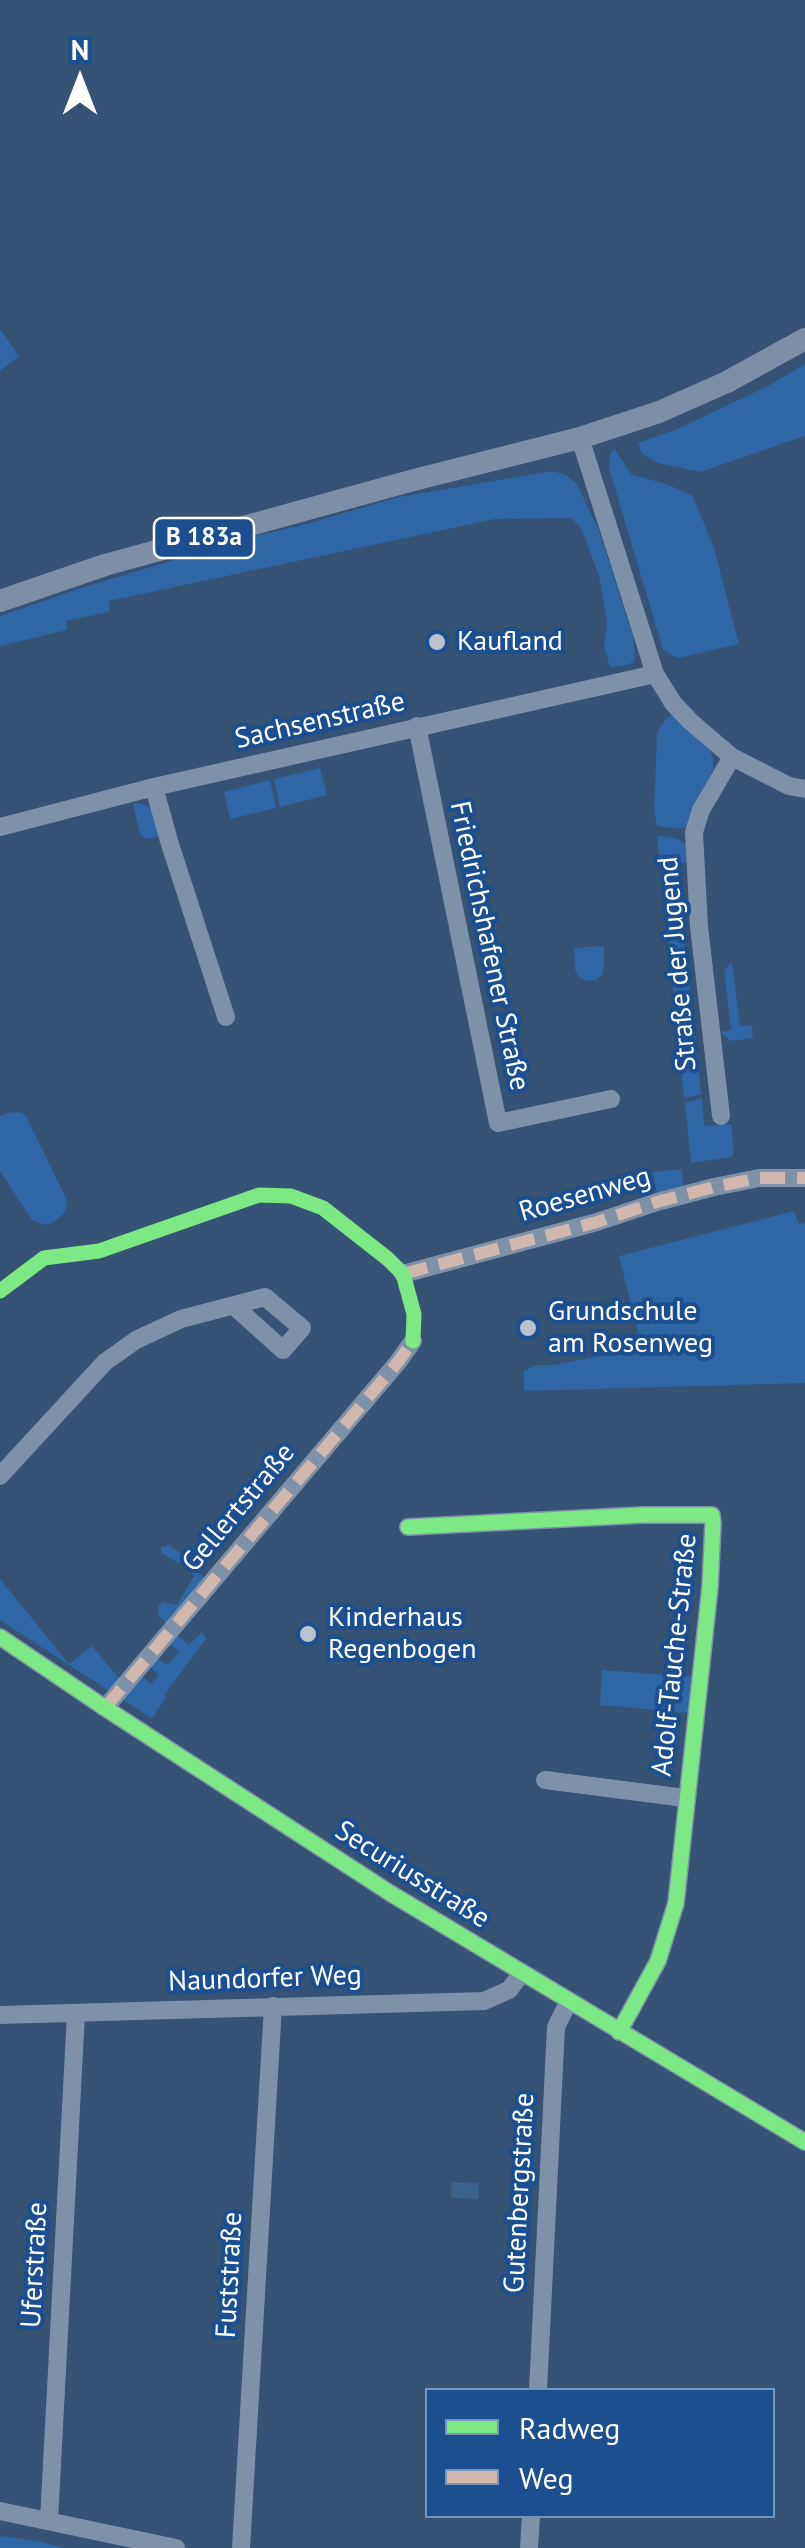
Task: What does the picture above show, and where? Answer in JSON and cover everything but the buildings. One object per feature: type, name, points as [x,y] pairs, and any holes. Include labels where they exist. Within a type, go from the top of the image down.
[{"type":"main road","name":"B 183a","points":[[0,601],[105,565],[580,438],[676,405],[805,338]]},
{"type":"street","points":[[580,438],[654,674],[673,703],[732,757],[789,786],[805,788]]},
{"type":"street","name":"Sachsenstraße","points":[[0,828],[154,787],[654,674]]},
{"type":"street","name":"Friedrichshafener Straße","points":[[416,726],[498,1123],[611,1100]]},
{"type":"street","name":"Straße der Jugend","points":[[721,1116],[699,927],[694,832],[700,810],[732,757]]},
{"type":"street","points":[[154,787],[226,1017]]},
{"type":"street","name":"Roesenweg","points":[[403,1274],[714,1186],[759,1178],[805,1178]]},
{"type":"street","points":[[0,1476],[120,1351],[182,1319],[234,1306]]},
{"type":"street","name":"Gellertstraße","points":[[105,1708],[412,1341]]},
{"type":"street","name":"Adolf-Tauche-Straße","points":[[408,1526],[712,1515],[710,1587],[676,1902],[658,1961],[619,2032]]},
{"type":"street","name":"Securiusstraße","points":[[0,1637],[390,1892],[805,2142]]},
{"type":"street","name":"Adolf-Tauche-Straße","points":[[545,1780],[686,1798]]},
{"type":"street","name":"Naundorfer Weg","points":[[0,2015],[484,2001],[509,1990],[522,1973]]},
{"type":"street","name":"Gutenbergstraße","points":[[538,2388],[556,2027],[569,2002]]},
{"type":"street","name":"Fuststraße","points":[[241,2548],[272,2006]]},
{"type":"street","name":"Uferstraße","points":[[48,2520],[76,2014]]},
{"type":"street","points":[[0,2511],[176,2548]]},
{"type":"street","points":[[529,2548],[531,2518]]},
{"type":"shaded area","points":[[0,329],[19,356],[0,371]]},
{"type":"shaded area","points":[[805,364],[805,436],[700,472],[658,463],[642,454],[638,443],[675,430]]},
{"type":"shaded area","points":[[614,448],[631,474],[693,496],[714,548],[739,644],[678,658],[663,650],[609,468]]},
{"type":"shaded area","points":[[552,471],[577,484],[599,531],[633,637],[635,656],[627,665],[610,667],[604,647],[607,622],[599,576],[581,528],[571,518],[495,519],[109,601],[109,612],[66,621],[67,630],[0,646],[0,616],[81,588],[399,497]]},
{"type":"shaded area","points":[[671,714],[710,750],[713,759],[713,770],[688,826],[682,829],[657,826],[654,810],[657,734]]},
{"type":"shaded area","points":[[320,768],[327,795],[280,807],[274,779]]},
{"type":"shaded area","points":[[270,780],[276,808],[230,819],[224,792]]},
{"type":"shaded area","points":[[135,802],[150,807],[161,836],[146,839],[140,833]]},
{"type":"shaded area","points":[[657,835],[686,844],[686,863],[677,864],[677,872],[661,873]]},
{"type":"shaded area","points":[[662,878],[677,878],[696,1041],[701,1094],[684,1098]]},
{"type":"shaded area","points":[[604,946],[602,975],[587,981],[579,977],[574,948]]},
{"type":"shaded area","points":[[732,962],[740,1026],[752,1025],[753,1038],[731,1041],[720,1032],[731,1030],[724,971]]},
{"type":"shaded area","points":[[702,1098],[704,1126],[731,1124],[732,1157],[691,1163],[685,1103]]},
{"type":"shaded area","points":[[25,1114],[67,1200],[65,1212],[53,1223],[32,1220],[0,1171],[0,1116]]},
{"type":"shaded area","points":[[682,1169],[683,1190],[658,1197],[652,1172]]},
{"type":"shaded area","points":[[794,1211],[799,1224],[805,1223],[805,1383],[524,1391],[524,1371],[536,1365],[642,1348],[619,1256]]},
{"type":"shaded area","points":[[169,1545],[205,1578],[167,1624],[159,1617],[158,1607],[162,1602],[177,1605],[194,1576],[184,1564],[161,1553],[161,1547]]},
{"type":"shaded area","points":[[0,1579],[69,1664],[92,1646],[118,1677],[120,1685],[112,1693],[0,1620]]},
{"type":"shaded area","points":[[202,1632],[206,1639],[165,1694],[152,1719],[123,1699],[140,1676],[151,1684],[159,1675],[149,1666],[156,1657],[167,1665],[179,1652],[168,1643],[176,1634],[189,1645]]},
{"type":"shaded area","points":[[602,1670],[693,1677],[690,1713],[600,1705]]},
{"type":"shaded area","points":[[451,2182],[479,2183],[478,2199],[451,2198]]},
{"type":"shaded area","points":[[0,2536],[38,2541],[64,2548],[0,2548]]},
{"type":"marked path","points":[[403,1274],[714,1187],[759,1178],[805,1178]]},
{"type":"marked path","points":[[105,1708],[398,1362],[413,1335]]},
{"type":"cycle path","points":[[0,1291],[44,1258],[99,1251],[259,1195],[291,1196],[323,1208],[403,1274],[414,1314],[413,1341]]},
{"type":"cycle path","points":[[408,1527],[712,1515],[710,1587],[676,1903],[658,1961],[619,2032]]},
{"type":"cycle path","points":[[0,1637],[390,1893],[805,2142]]},
{"type":"place","name":"Kaufland","points":[[437,642]]},
{"type":"place","name":"Grundschule am Rosenweg","points":[[528,1328]]},
{"type":"place","name":"Kinderhaus Regenbogen","points":[[308,1634]]}]
